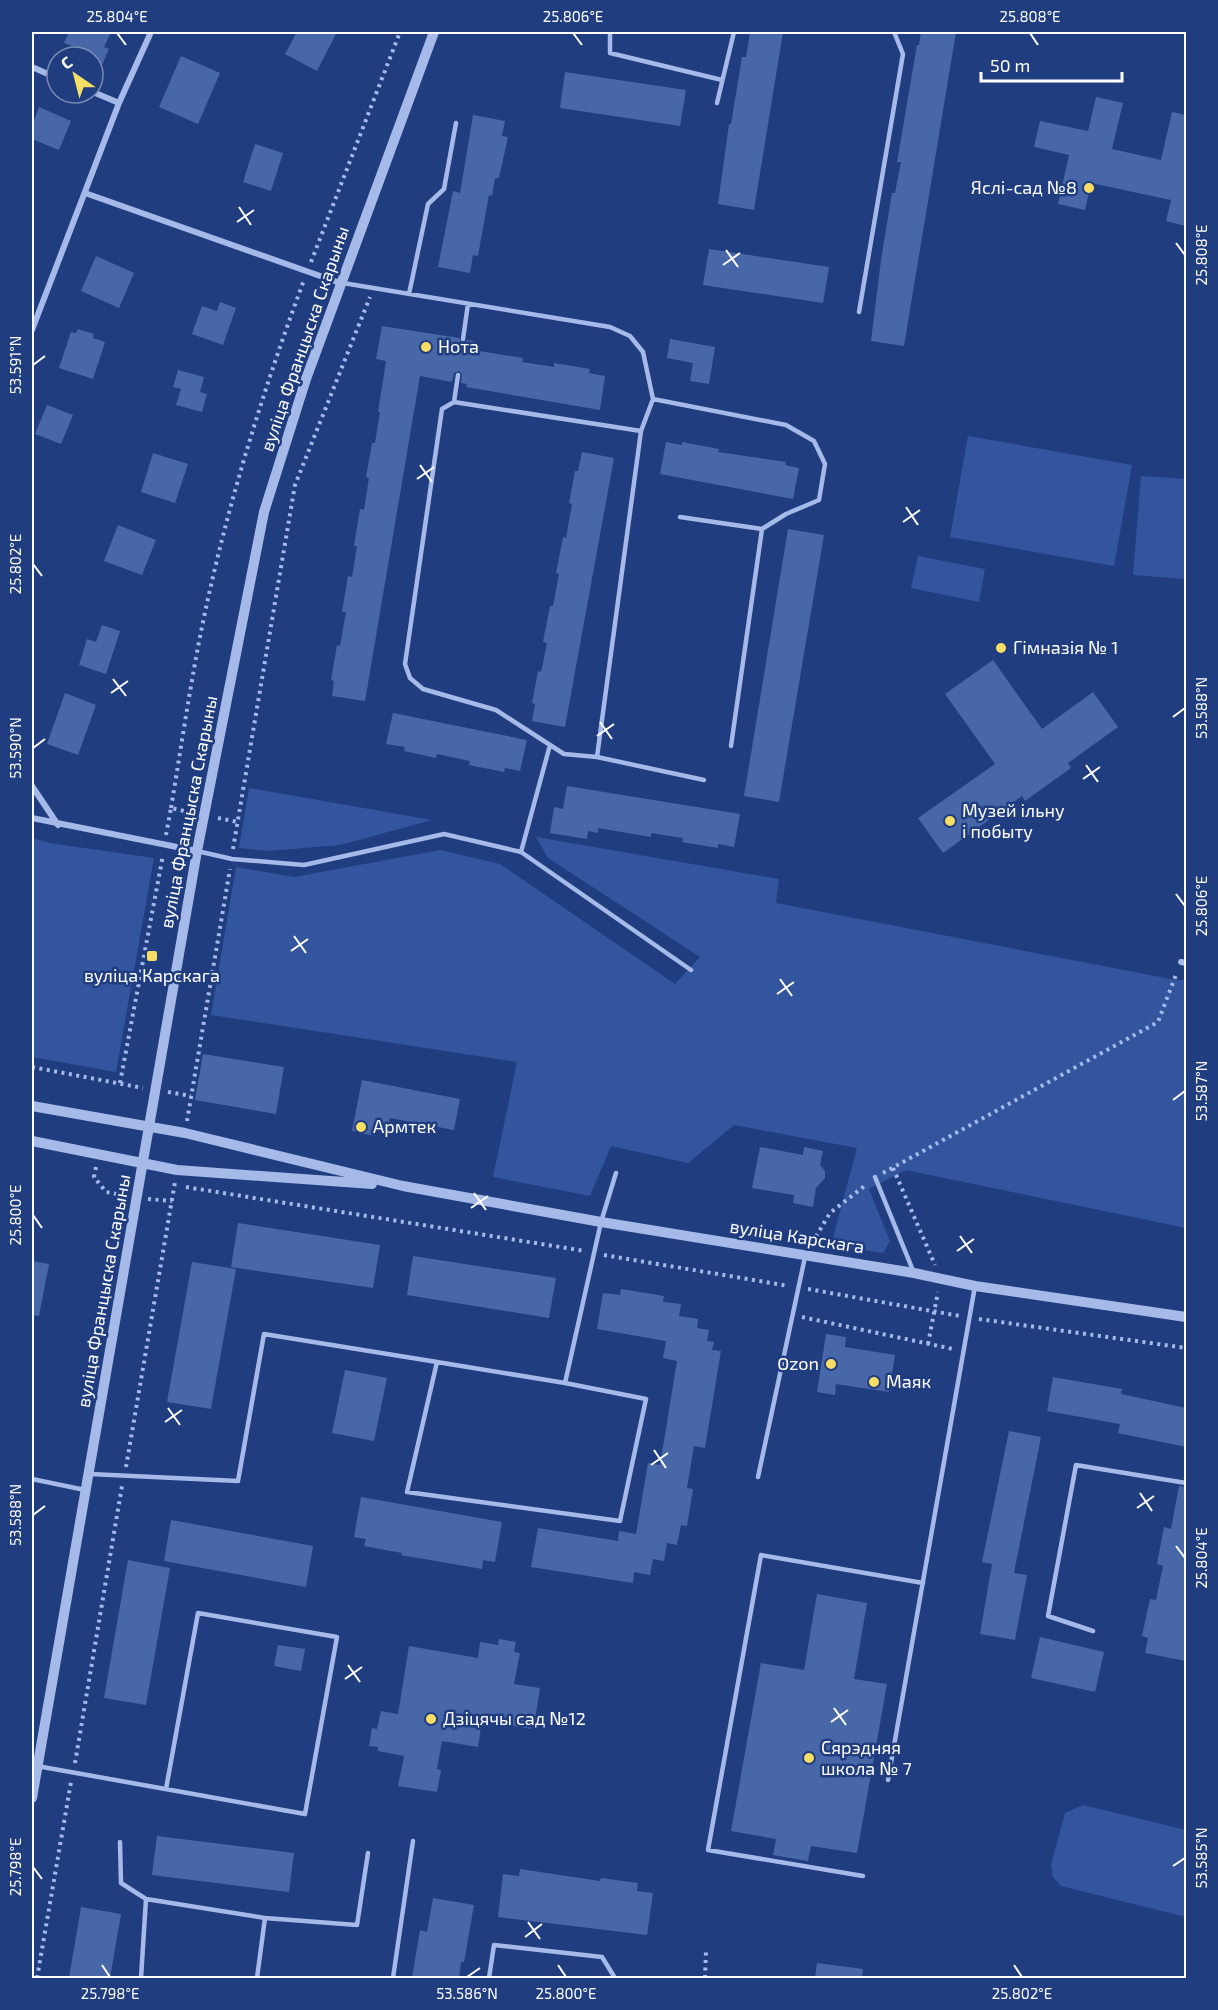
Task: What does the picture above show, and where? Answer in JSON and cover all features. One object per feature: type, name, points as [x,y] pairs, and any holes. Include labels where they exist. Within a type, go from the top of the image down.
[{"type":"street","points":[[32,325],[119,103],[151,32]]},
{"type":"street","name":"вуліца Францыска Скарыны","points":[[32,1798],[34,1765],[138,1197],[197,851],[264,512],[306,379],[340,283],[434,32]]},
{"type":"street","points":[[105,97],[119,103]]},
{"type":"street","points":[[85,194],[340,283]]},
{"type":"street","points":[[32,786],[58,825]]},
{"type":"street","points":[[32,818],[197,851]]},
{"type":"street","name":"вуліца Карскага","points":[[32,1106],[185,1133],[403,1186],[601,1222],[914,1273],[975,1286],[1186,1317]]},
{"type":"street","name":"вуліца Карскага","points":[[32,1141],[177,1170],[403,1186]]},
{"type":"lane","points":[[610,32],[610,53],[723,80]]},
{"type":"lane","points":[[717,103],[734,32]]},
{"type":"lane","points":[[860,312],[903,54],[894,32]]},
{"type":"lane","points":[[409,294],[428,204],[444,189],[456,123]]},
{"type":"lane","points":[[340,283],[610,327],[630,336],[644,352],[653,399],[642,431],[597,757]]},
{"type":"lane","points":[[463,339],[468,304]]},
{"type":"lane","points":[[454,402],[458,375]]},
{"type":"lane","points":[[653,399],[786,425],[813,441],[825,464],[819,500],[786,514],[762,529],[680,517]]},
{"type":"lane","points":[[642,431],[454,402],[442,409],[405,664],[410,678],[423,689],[496,710],[564,754],[597,757],[704,780]]},
{"type":"lane","points":[[731,746],[762,529]]},
{"type":"lane","points":[[521,852],[550,745]]},
{"type":"lane","points":[[197,851],[232,859],[304,865],[444,834],[521,852],[691,970]]},
{"type":"lane","points":[[565,1383],[601,1222],[616,1173]]},
{"type":"lane","points":[[875,1177],[914,1273]]},
{"type":"lane","points":[[758,1477],[805,1254]]},
{"type":"lane","points":[[888,1780],[975,1286]]},
{"type":"lane","points":[[88,1474],[238,1481],[264,1334],[437,1362],[565,1383],[646,1399],[620,1521],[407,1492],[437,1362]]},
{"type":"lane","points":[[1093,1630],[1048,1616],[1076,1465],[1186,1483]]},
{"type":"lane","points":[[32,1479],[85,1490]]},
{"type":"lane","points":[[863,1876],[708,1850],[761,1555],[923,1583]]},
{"type":"lane","points":[[34,1765],[166,1789],[305,1814],[337,1637],[198,1613],[166,1789]]},
{"type":"lane","points":[[393,1978],[412,1841]]},
{"type":"lane","points":[[120,1842],[122,1883],[146,1899],[265,1918],[357,1925],[368,1853]]},
{"type":"lane","points":[[141,1978],[146,1899]]},
{"type":"lane","points":[[257,1978],[265,1918]]},
{"type":"lane","points":[[489,1978],[494,1945],[602,1957],[615,1978]]},
{"type":"path","points":[[120,1083],[199,646],[222,540],[277,354],[400,32]]},
{"type":"path","points":[[171,808],[238,822]]},
{"type":"path","points":[[805,1254],[830,1213],[875,1177],[1158,1022],[1184,962]]},
{"type":"path","points":[[32,1067],[191,1096]]},
{"type":"path","points":[[98,1154],[94,1177],[106,1192],[171,1202]]},
{"type":"path","points":[[893,1167],[941,1278],[928,1344]]},
{"type":"path","points":[[174,1185],[798,1287],[970,1318],[1186,1348]]},
{"type":"path","points":[[792,1316],[964,1352]]},
{"type":"path","points":[[705,1978],[706,1951]]},
{"type":"shaded area","points":[[968,436],[1132,465],[1114,566],[950,537]]},
{"type":"shaded area","points":[[1141,476],[1186,479],[1185,579],[1133,575]]},
{"type":"shaded area","points":[[918,556],[985,569],[979,602],[911,588]]},
{"type":"shaded area","points":[[249,788],[432,820],[340,845],[268,851],[239,848]]},
{"type":"shaded area","points":[[536,837],[779,879],[776,903],[1176,980],[1186,980],[1186,1228],[906,1170],[869,1189],[890,1241],[883,1253],[831,1245],[857,1148],[734,1125],[688,1163],[611,1146],[590,1196],[493,1177],[517,1062],[211,1015],[236,867],[294,877],[440,850],[500,864],[675,984],[700,957],[548,858]]},
{"type":"shaded area","points":[[32,838],[49,843],[154,858],[116,1072],[32,1057]]},
{"type":"shaded area","points":[[1083,1805],[1186,1830],[1186,1917],[1061,1886],[1053,1877],[1051,1865],[1065,1813]]},
{"type":"building","points":[[69,32],[111,32],[105,45],[64,43]]},
{"type":"building","points":[[297,32],[337,32],[317,71],[285,54]]},
{"type":"building","points":[[750,32],[783,32],[754,210],[718,204],[729,124],[731,124],[742,57],[746,57]]},
{"type":"building","points":[[921,32],[956,32],[904,346],[871,341],[881,260],[892,193],[895,193],[901,162],[897,162]]},
{"type":"building","points":[[181,56],[220,73],[198,124],[159,107]]},
{"type":"building","points":[[565,72],[686,90],[680,126],[560,108]]},
{"type":"building","points":[[1096,97],[1123,103],[1112,149],[1161,160],[1172,112],[1186,115],[1186,226],[1166,221],[1171,200],[1091,183],[1085,210],[1058,204],[1069,155],[1034,147],[1040,121],[1088,131]]},
{"type":"building","points":[[39,107],[71,121],[59,150],[32,139],[32,126]]},
{"type":"building","points":[[473,115],[505,121],[502,136],[508,137],[499,178],[495,178],[492,196],[489,195],[478,256],[473,255],[470,273],[438,267],[453,191],[460,193]]},
{"type":"building","points":[[255,144],[283,153],[271,191],[243,182]]},
{"type":"building","points":[[709,249],[829,267],[823,303],[703,285]]},
{"type":"building","points":[[96,256],[134,273],[119,308],[81,291]]},
{"type":"building","points":[[220,302],[236,308],[223,345],[192,334],[202,306],[217,311]]},
{"type":"building","points":[[382,326],[459,338],[462,343],[467,340],[474,341],[473,350],[523,358],[522,362],[554,367],[554,363],[590,369],[589,373],[605,376],[600,410],[466,387],[467,384],[461,383],[462,374],[459,371],[454,373],[452,382],[420,376],[365,701],[332,696],[334,681],[331,680],[337,645],[340,646],[346,612],[342,612],[348,576],[352,577],[360,509],[364,510],[369,478],[366,477],[380,412],[378,412],[386,361],[376,359]]},
{"type":"building","points":[[78,329],[94,334],[93,338],[105,342],[93,379],[59,368],[71,332],[76,333]]},
{"type":"building","points":[[670,339],[715,347],[709,384],[690,381],[693,363],[667,358]]},
{"type":"building","points":[[178,370],[204,377],[200,392],[207,394],[202,412],[176,405],[181,389],[173,387]]},
{"type":"building","points":[[47,405],[73,415],[61,444],[35,434]]},
{"type":"building","points":[[666,442],[682,445],[682,442],[719,449],[718,452],[786,462],[785,465],[799,468],[793,499],[660,474]]},
{"type":"building","points":[[582,452],[614,458],[565,727],[532,721],[535,704],[532,703],[538,671],[541,672],[547,643],[543,642],[550,606],[553,606],[563,537],[566,538],[575,471],[578,471]]},
{"type":"building","points":[[153,453],[188,464],[175,503],[141,492]]},
{"type":"building","points":[[118,525],[156,540],[142,575],[104,561]]},
{"type":"building","points":[[788,529],[824,535],[779,802],[744,796]]},
{"type":"building","points":[[102,625],[120,631],[106,674],[79,665],[87,639],[96,642]]},
{"type":"building","points":[[993,660],[1042,729],[1093,692],[1118,727],[1068,763],[1071,768],[1025,801],[1022,796],[943,853],[918,818],[995,764],[945,694]]},
{"type":"building","points":[[65,693],[96,705],[78,755],[47,744]]},
{"type":"building","points":[[393,713],[527,740],[520,771],[505,768],[504,772],[469,765],[470,761],[437,754],[436,758],[404,751],[405,747],[386,744]]},
{"type":"building","points":[[567,786],[740,814],[734,847],[718,844],[718,848],[682,842],[683,838],[651,833],[651,837],[598,828],[598,833],[588,831],[587,839],[550,833],[554,807],[563,809]]},
{"type":"building","points":[[203,1054],[284,1067],[276,1114],[195,1100]]},
{"type":"building","points":[[362,1080],[460,1099],[454,1130],[390,1118],[387,1133],[376,1131],[375,1136],[352,1131]]},
{"type":"building","points":[[760,1147],[803,1155],[804,1147],[823,1151],[820,1165],[825,1171],[825,1178],[816,1188],[813,1207],[793,1203],[794,1195],[752,1188]]},
{"type":"building","points":[[238,1223],[380,1245],[373,1288],[231,1267]]},
{"type":"building","points":[[413,1256],[556,1278],[549,1318],[407,1295]]},
{"type":"building","points":[[32,1261],[49,1264],[39,1316],[32,1315]]},
{"type":"building","points":[[192,1262],[236,1269],[211,1409],[167,1402]]},
{"type":"building","points":[[621,1289],[664,1296],[663,1302],[681,1304],[679,1316],[698,1319],[697,1328],[709,1330],[707,1341],[714,1342],[712,1350],[721,1351],[705,1448],[694,1446],[687,1488],[693,1489],[687,1526],[681,1525],[677,1545],[667,1543],[664,1561],[653,1559],[650,1575],[634,1572],[633,1583],[531,1567],[538,1528],[618,1541],[619,1531],[636,1534],[648,1463],[660,1465],[677,1361],[663,1358],[666,1341],[597,1329],[603,1293],[620,1295]]},
{"type":"building","points":[[826,1334],[846,1337],[845,1347],[895,1355],[889,1392],[836,1384],[835,1395],[817,1392]]},
{"type":"building","points":[[345,1370],[387,1378],[374,1441],[332,1433]]},
{"type":"building","points":[[1053,1377],[1122,1389],[1121,1394],[1186,1408],[1186,1447],[1118,1433],[1120,1424],[1047,1411]]},
{"type":"building","points":[[1009,1431],[1041,1437],[1014,1573],[1027,1575],[1015,1640],[980,1634],[992,1564],[982,1562]]},
{"type":"building","points":[[1179,1486],[1186,1487],[1186,1661],[1145,1653],[1148,1638],[1142,1636],[1150,1599],[1156,1600],[1163,1566],[1157,1564],[1164,1527],[1171,1529]]},
{"type":"building","points":[[361,1497],[502,1522],[495,1562],[483,1560],[482,1569],[364,1546],[366,1539],[354,1537]]},
{"type":"building","points":[[171,1520],[313,1546],[306,1587],[164,1561]]},
{"type":"building","points":[[128,1560],[170,1568],[146,1705],[104,1698]]},
{"type":"building","name":"Сярэдняя школа № 7","points":[[817,1594],[867,1603],[854,1679],[887,1684],[857,1853],[811,1846],[808,1861],[773,1855],[776,1839],[731,1831],[761,1663],[804,1670]]},
{"type":"building","points":[[1040,1637],[1104,1652],[1095,1692],[1031,1678]]},
{"type":"building","name":"Дзіцячы сад №12","points":[[499,1639],[516,1642],[514,1652],[520,1653],[514,1684],[540,1688],[534,1725],[532,1724],[531,1729],[482,1720],[478,1747],[442,1741],[437,1769],[441,1770],[437,1792],[398,1786],[404,1756],[378,1751],[378,1747],[369,1746],[372,1728],[377,1729],[381,1711],[398,1714],[409,1646],[478,1658],[480,1642],[498,1645]]},
{"type":"building","points":[[278,1645],[305,1649],[301,1671],[274,1666]]},
{"type":"building","points":[[157,1836],[294,1853],[289,1892],[152,1875]]},
{"type":"building","points":[[520,1869],[600,1881],[601,1878],[638,1883],[637,1891],[653,1893],[647,1935],[498,1917],[503,1874],[519,1876]]},
{"type":"building","points":[[433,1898],[474,1905],[459,1978],[412,1978],[420,1930],[427,1932]]},
{"type":"building","points":[[81,1907],[121,1914],[110,1978],[69,1978]]},
{"type":"building","points":[[817,1963],[863,1969],[862,1978],[815,1978]]},
{"type":"place","name":"Яслі-сад №8","points":[[1089,188]]},
{"type":"place","name":"Нота","points":[[426,347]]},
{"type":"place","name":"Гімназія № 1","points":[[1001,648]]},
{"type":"place","name":"Музей ільну і побыту","points":[[950,821]]},
{"type":"place","name":"вуліца Карскага","points":[[152,956]]},
{"type":"place","name":"Армтек","points":[[361,1127]]},
{"type":"place","name":"Ozon","points":[[831,1364]]},
{"type":"place","name":"Маяк","points":[[874,1382]]},
{"type":"place","name":"Дзіцячы сад №12","points":[[431,1719]]},
{"type":"place","name":"Сярэдняя школа № 7","points":[[809,1758]]}]
